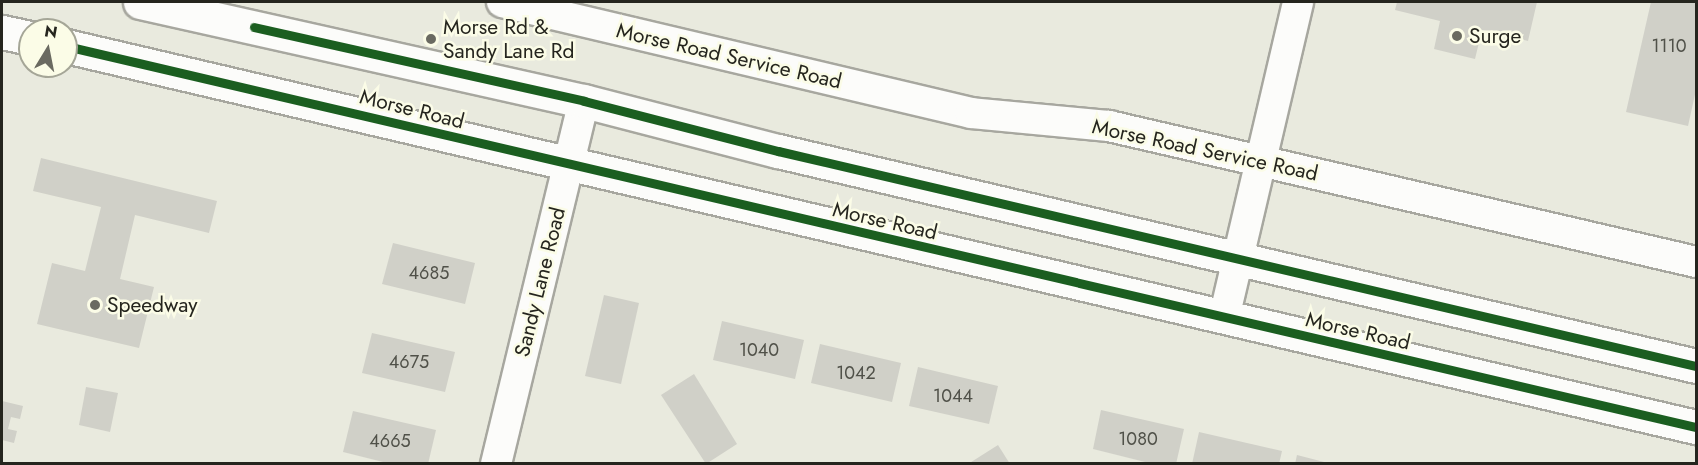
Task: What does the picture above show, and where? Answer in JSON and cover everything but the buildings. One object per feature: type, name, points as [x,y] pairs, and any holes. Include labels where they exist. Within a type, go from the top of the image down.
[{"type":"main road","name":"Morse Road","points":[[140,2],[584,102],[1696,366]]},
{"type":"main road","points":[[2,32],[18,35]]},
{"type":"main road","name":"Morse Road","points":[[78,49],[1696,427]]},
{"type":"street","name":"Morse Road Service Road","points":[[501,2],[971,113],[1109,126],[1696,262]]},
{"type":"street","points":[[1224,318],[1298,2]]},
{"type":"street","name":"Sandy Lane Road","points":[[496,464],[584,102]]},
{"type":"cycle path","points":[[254,27],[584,101],[778,151],[1696,366]]},
{"type":"cycle path","points":[[78,49],[1696,427]]},
{"type":"place","name":"Surge","points":[[1457,36]]},
{"type":"place","name":"Morse Rd & Sandy Lane Rd","points":[[431,39]]},
{"type":"place","name":"Speedway","points":[[95,305]]}]
